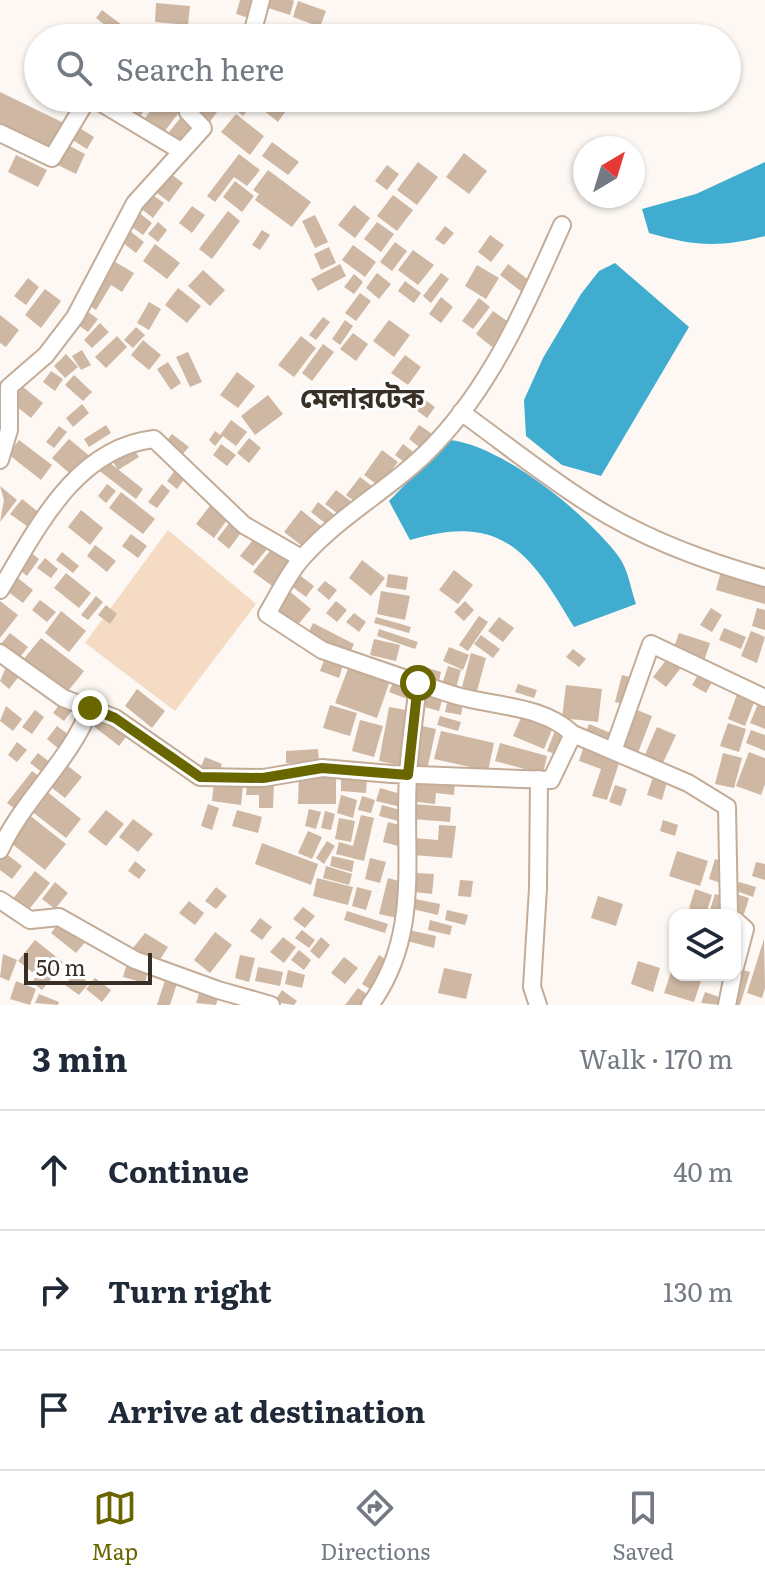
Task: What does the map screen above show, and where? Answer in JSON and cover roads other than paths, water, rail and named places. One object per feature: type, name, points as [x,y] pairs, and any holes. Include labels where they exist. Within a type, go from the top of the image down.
[{"type":"street","points":[[255,24],[261,0]]},
{"type":"street","points":[[0,133],[52,158],[81,112]]},
{"type":"street","points":[[114,112],[181,151]]},
{"type":"street","points":[[0,460],[9,430],[9,387],[46,355],[75,317],[135,203],[203,128],[188,112]]},
{"type":"street","points":[[562,225],[524,310],[481,388],[432,448],[352,511],[301,558],[267,614],[322,650],[465,698],[527,710],[560,722],[573,734],[688,783],[727,807],[729,909]]},
{"type":"street","points":[[461,412],[591,505],[644,534],[718,565],[765,578]]},
{"type":"street","points":[[0,590],[63,491],[92,463],[133,441],[154,439],[244,525],[301,558]]},
{"type":"street","points":[[613,751],[651,644],[765,698]]},
{"type":"street","points":[[1,658],[63,698],[115,718],[200,777],[263,778],[322,768],[408,775],[551,780],[573,734]]},
{"type":"street","points":[[370,1005],[389,979],[399,952],[407,894],[408,775],[418,683]]},
{"type":"street","points":[[0,850],[48,773],[83,729],[90,708]]},
{"type":"street","points":[[538,1005],[532,987],[538,888],[539,779]]},
{"type":"street","points":[[0,900],[30,920],[59,917],[135,960],[218,990],[271,1005]]},
{"type":"street","points":[[741,925],[745,929],[741,944]]},
{"type":"street","points":[[727,1005],[732,981]]},
{"type":"water","points":[[765,162],[765,236],[707,244],[649,233],[642,209],[696,194]]},
{"type":"water","points":[[615,263],[689,327],[601,476],[562,465],[526,436],[524,400],[543,358],[581,294],[599,271]]},
{"type":"water","points":[[449,440],[470,444],[493,454],[566,503],[619,557],[636,604],[574,627],[543,578],[510,545],[469,531],[410,540],[389,501]]},
{"type":"district","name":"মেলারটেক","points":[[362,396]]}]
